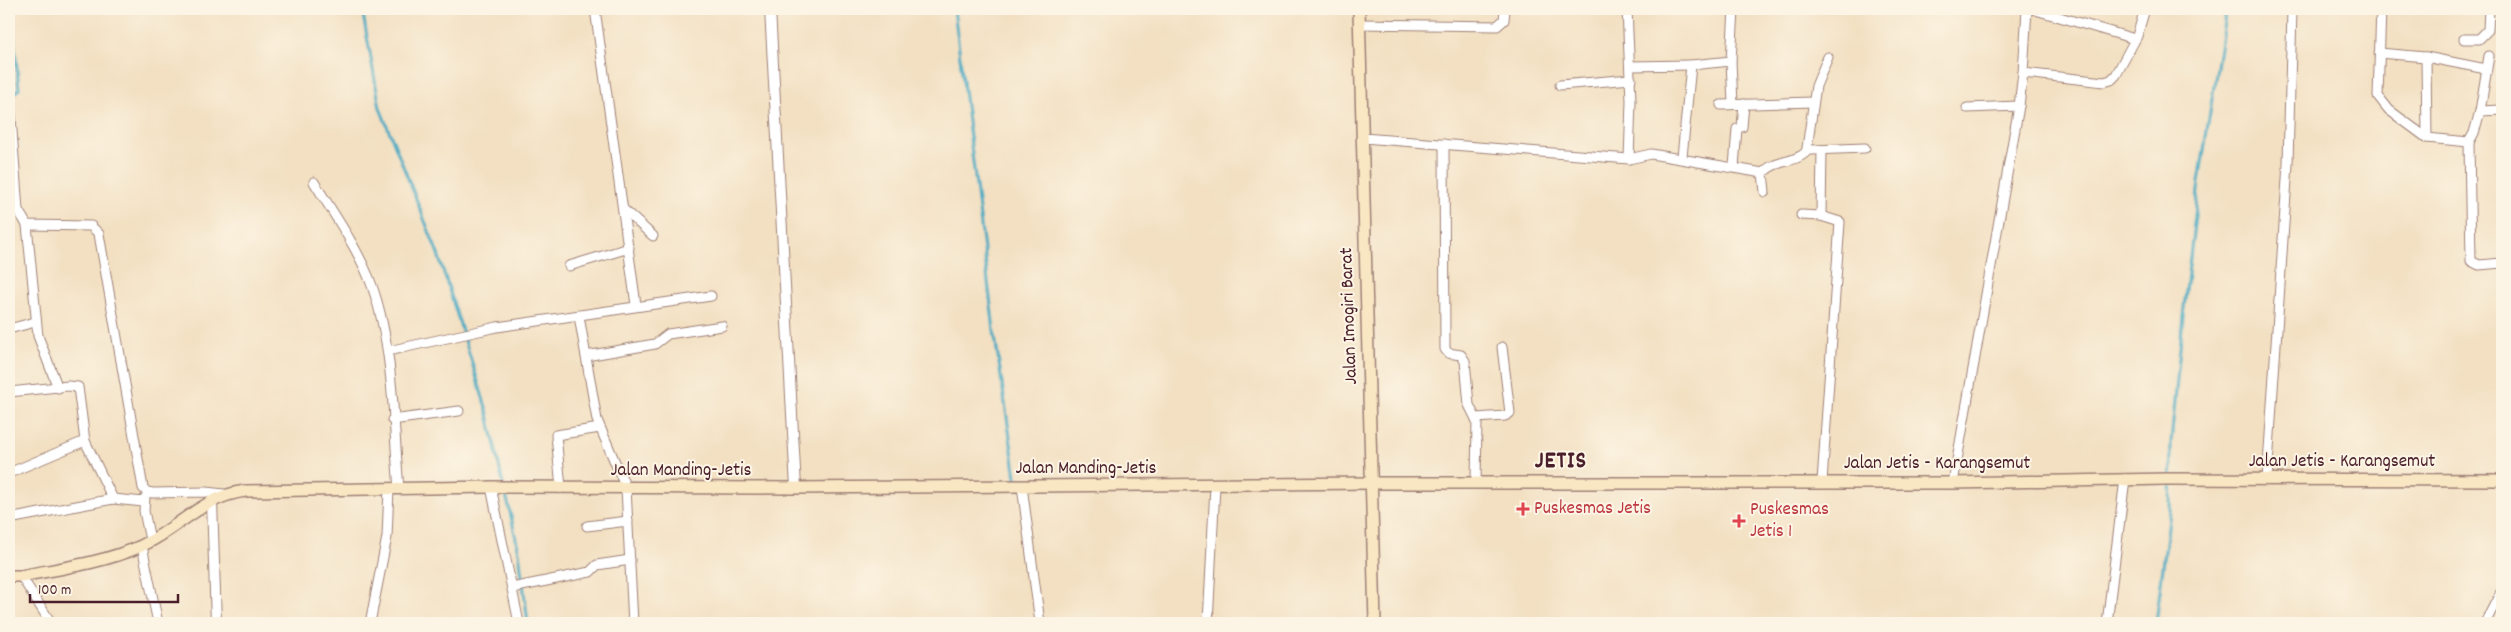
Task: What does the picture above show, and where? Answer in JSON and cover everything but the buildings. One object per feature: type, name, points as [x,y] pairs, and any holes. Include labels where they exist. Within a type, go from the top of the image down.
[{"type":"main road","name":"Jalan Imogiri Barat","points":[[1359,9],[1375,623]]},
{"type":"main road","name":"Jalan Jetis - Karangsemut","points":[[1372,483],[1953,483],[2171,479],[2502,480]]},
{"type":"main road","name":"Jalan Manding-Jetis","points":[[12,574],[101,561],[146,543],[224,494],[246,491],[493,487],[796,488],[1215,486],[1372,483]]},
{"type":"street","points":[[595,9],[636,305]]},
{"type":"street","points":[[770,9],[796,488]]},
{"type":"street","points":[[1359,24],[1497,26],[1504,20],[1505,9]]},
{"type":"street","points":[[1627,9],[1631,79],[1629,158]]},
{"type":"street","points":[[1733,104],[1731,61],[1734,9]]},
{"type":"street","points":[[1953,483],[2019,106],[2027,9]]},
{"type":"street","points":[[2032,9],[2135,39]]},
{"type":"street","points":[[2023,73],[2104,82],[2110,80],[2135,39],[2145,9]]},
{"type":"street","points":[[2267,480],[2288,164],[2292,9]]},
{"type":"street","points":[[2381,9],[2378,96],[2381,102],[2427,138],[2469,142]]},
{"type":"street","points":[[2464,39],[2478,39],[2488,30],[2489,9]]},
{"type":"street","points":[[2379,53],[2426,57],[2486,69]]},
{"type":"street","points":[[2489,56],[2480,111],[2474,133],[2469,142],[2471,260],[2479,265],[2502,263]]},
{"type":"street","points":[[1808,150],[1806,145],[1813,102],[1828,57]]},
{"type":"street","points":[[2426,57],[2427,138]]},
{"type":"street","points":[[1630,66],[1691,65],[1731,61]]},
{"type":"street","points":[[1682,157],[1691,65]]},
{"type":"street","points":[[1560,85],[1631,79]]},
{"type":"street","points":[[9,91],[18,210],[27,225],[38,336],[58,388]]},
{"type":"street","points":[[1720,105],[1813,102]]},
{"type":"street","points":[[1734,167],[1744,104]]},
{"type":"street","points":[[1967,108],[2019,106]]},
{"type":"street","points":[[2480,111],[2502,110]]},
{"type":"street","points":[[1363,138],[1629,158],[1651,154],[1682,157],[1762,173],[1776,164],[1800,158],[1808,150],[1865,148]]},
{"type":"street","points":[[1444,144],[1445,348],[1448,353],[1463,357],[1468,405],[1476,418],[1476,483]]},
{"type":"street","points":[[1821,216],[1822,150]]},
{"type":"street","points":[[1762,173],[1765,192]]},
{"type":"street","points":[[314,182],[346,234],[369,278],[388,351],[394,489],[370,623]]},
{"type":"street","points":[[623,209],[653,236]]},
{"type":"street","points":[[1801,215],[1835,219],[1839,224],[1822,482]]},
{"type":"street","points":[[27,225],[86,225],[96,229],[99,234],[143,488],[147,492],[224,494]]},
{"type":"street","points":[[570,266],[629,248]]},
{"type":"street","points":[[388,351],[476,332],[636,305],[711,296]]},
{"type":"street","points":[[579,316],[600,428],[626,488],[633,623]]},
{"type":"street","points":[[9,329],[36,322]]},
{"type":"street","points":[[586,356],[655,344],[668,334],[722,326]]},
{"type":"street","points":[[1476,418],[1505,416],[1510,413],[1502,348]]},
{"type":"street","points":[[9,392],[78,387],[85,441],[113,499]]},
{"type":"street","points":[[392,420],[459,411]]},
{"type":"street","points":[[561,488],[556,435],[600,428]]},
{"type":"street","points":[[9,473],[85,441]]},
{"type":"street","points":[[2107,623],[2125,480]]},
{"type":"street","points":[[1019,486],[1040,623]]},
{"type":"street","points":[[1208,623],[1215,486]]},
{"type":"street","points":[[493,487],[514,588],[519,623]]},
{"type":"street","points":[[147,492],[144,502],[146,543],[158,623]]},
{"type":"street","points":[[9,519],[113,499],[144,502]]},
{"type":"street","points":[[212,501],[216,623]]},
{"type":"street","points":[[587,526],[628,521]]},
{"type":"street","points":[[514,588],[590,572],[596,565],[630,560]]},
{"type":"street","points":[[12,574],[50,623]]},
{"type":"street","points":[[2485,623],[2502,590]]},
{"type":"waterway","points":[[11,9],[19,89],[11,96]]},
{"type":"waterway","points":[[362,9],[380,108],[438,254],[488,414],[503,484]]},
{"type":"waterway","points":[[954,9],[994,330],[1017,484]]},
{"type":"waterway","points":[[2156,623],[2170,511],[2171,443],[2183,316],[2199,182],[2226,9]]},
{"type":"waterway","points":[[505,490],[519,552],[528,623]]},
{"type":"place","name":"Puskesmas Jetis","points":[[1523,509]]},
{"type":"place","name":"Puskesmas Jetis 1","points":[[1739,521]]},
{"type":"district","name":"JETIS","points":[[1561,462]]}]
